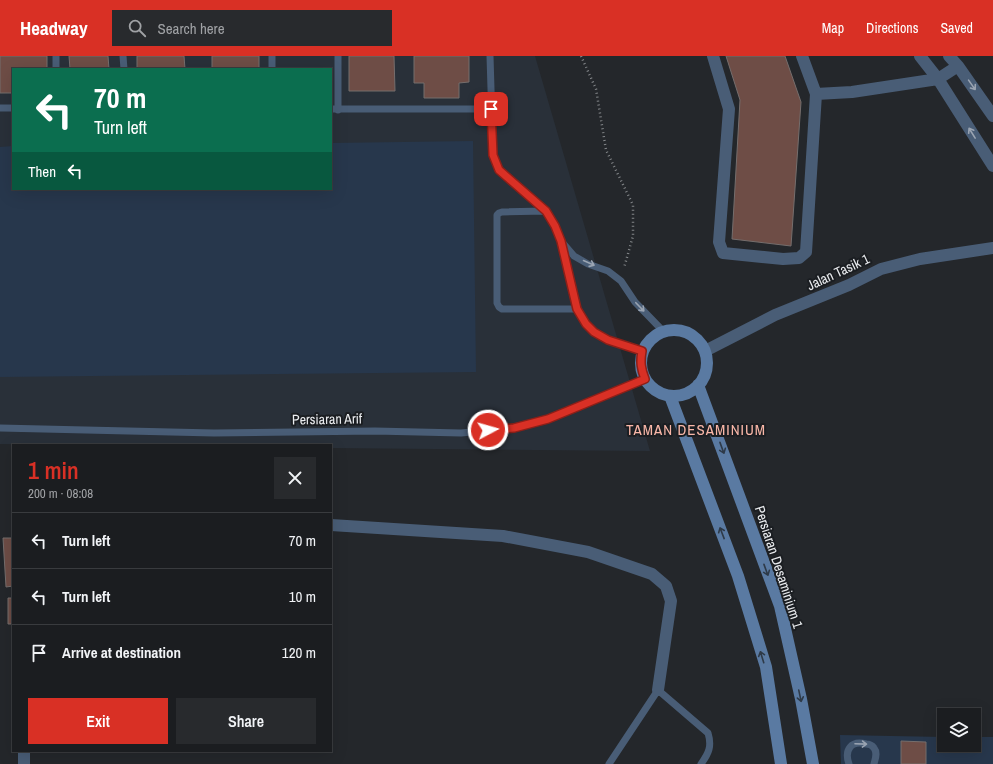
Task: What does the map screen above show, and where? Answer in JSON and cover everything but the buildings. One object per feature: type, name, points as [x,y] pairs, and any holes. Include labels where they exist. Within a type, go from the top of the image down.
[{"type":"street","points":[[713,56],[729,109],[719,242],[723,253],[782,259],[799,258],[806,252],[816,94],[802,56]]},
{"type":"street","points":[[920,56],[938,78],[993,166]]},
{"type":"street","points":[[949,56],[958,66],[993,116]]},
{"type":"street","points":[[816,94],[852,92],[938,78],[958,66]]},
{"type":"street","name":"Jalan Tasik 1","points":[[705,351],[775,315],[849,286],[881,269],[920,259],[993,248]]},
{"type":"street","points":[[673,329],[692,335],[700,342],[705,351],[707,360],[703,378],[690,392],[680,396],[670,396],[651,388],[641,370],[640,360],[642,351],[647,342],[654,335],[663,331],[673,329]]},
{"type":"street","name":"Persiaran Desaminium 1","points":[[698,385],[780,606],[801,699],[813,764]]},
{"type":"street","points":[[670,396],[738,576],[766,667],[781,764]]},
{"type":"street","points":[[332,525],[503,536],[588,552],[652,574],[666,586],[671,601],[658,690]]},
{"type":"street","points":[[24,752],[24,764]]},
{"type":"lane","points":[[56,56],[56,68]]},
{"type":"lane","points":[[123,56],[124,68]]},
{"type":"lane","points":[[272,56],[272,68]]},
{"type":"lane","points":[[338,56],[334,109],[491,109]]},
{"type":"lane","points":[[490,56],[493,155],[499,170],[546,211],[555,226],[561,241],[577,309],[586,324],[594,332],[608,340],[642,351]]},
{"type":"lane","points":[[0,108],[12,108]]},
{"type":"lane","points":[[546,211],[502,212],[497,216],[497,303],[502,309],[577,309]]},
{"type":"lane","points":[[561,241],[574,256],[588,264],[608,270],[621,280],[635,302],[663,331]]},
{"type":"lane","name":"Persiaran Arif","points":[[0,428],[214,433],[375,431],[461,433],[514,428],[548,419],[645,379]]},
{"type":"lane","points":[[609,764],[658,690],[708,733],[710,739],[708,754],[701,764]]},
{"type":"lane","points":[[849,764],[847,759],[848,750],[850,746],[858,743],[871,745],[874,748],[876,756],[874,764]]},
{"type":"path","points":[[581,56],[596,89],[606,150],[633,205],[633,236],[621,280]]},
{"type":"shaded area","points":[[0,56],[535,56],[650,451],[332,448],[332,444],[0,444]]},
{"type":"shaded area","points":[[473,141],[476,372],[0,377],[0,147],[12,146],[12,190],[332,190],[332,143]]},
{"type":"shaded area","points":[[840,735],[937,737],[937,752],[981,752],[981,737],[993,737],[993,764],[841,764]]},
{"type":"district","name":"TAMAN DESAMINIUM","points":[[696,429]]},
{"type":"route","points":[[488,430],[514,428],[548,419],[645,379],[641,370],[640,360],[642,351],[608,340],[594,332],[586,324],[577,309],[561,241],[555,226],[546,211],[499,170],[493,155],[491,109]]}]
